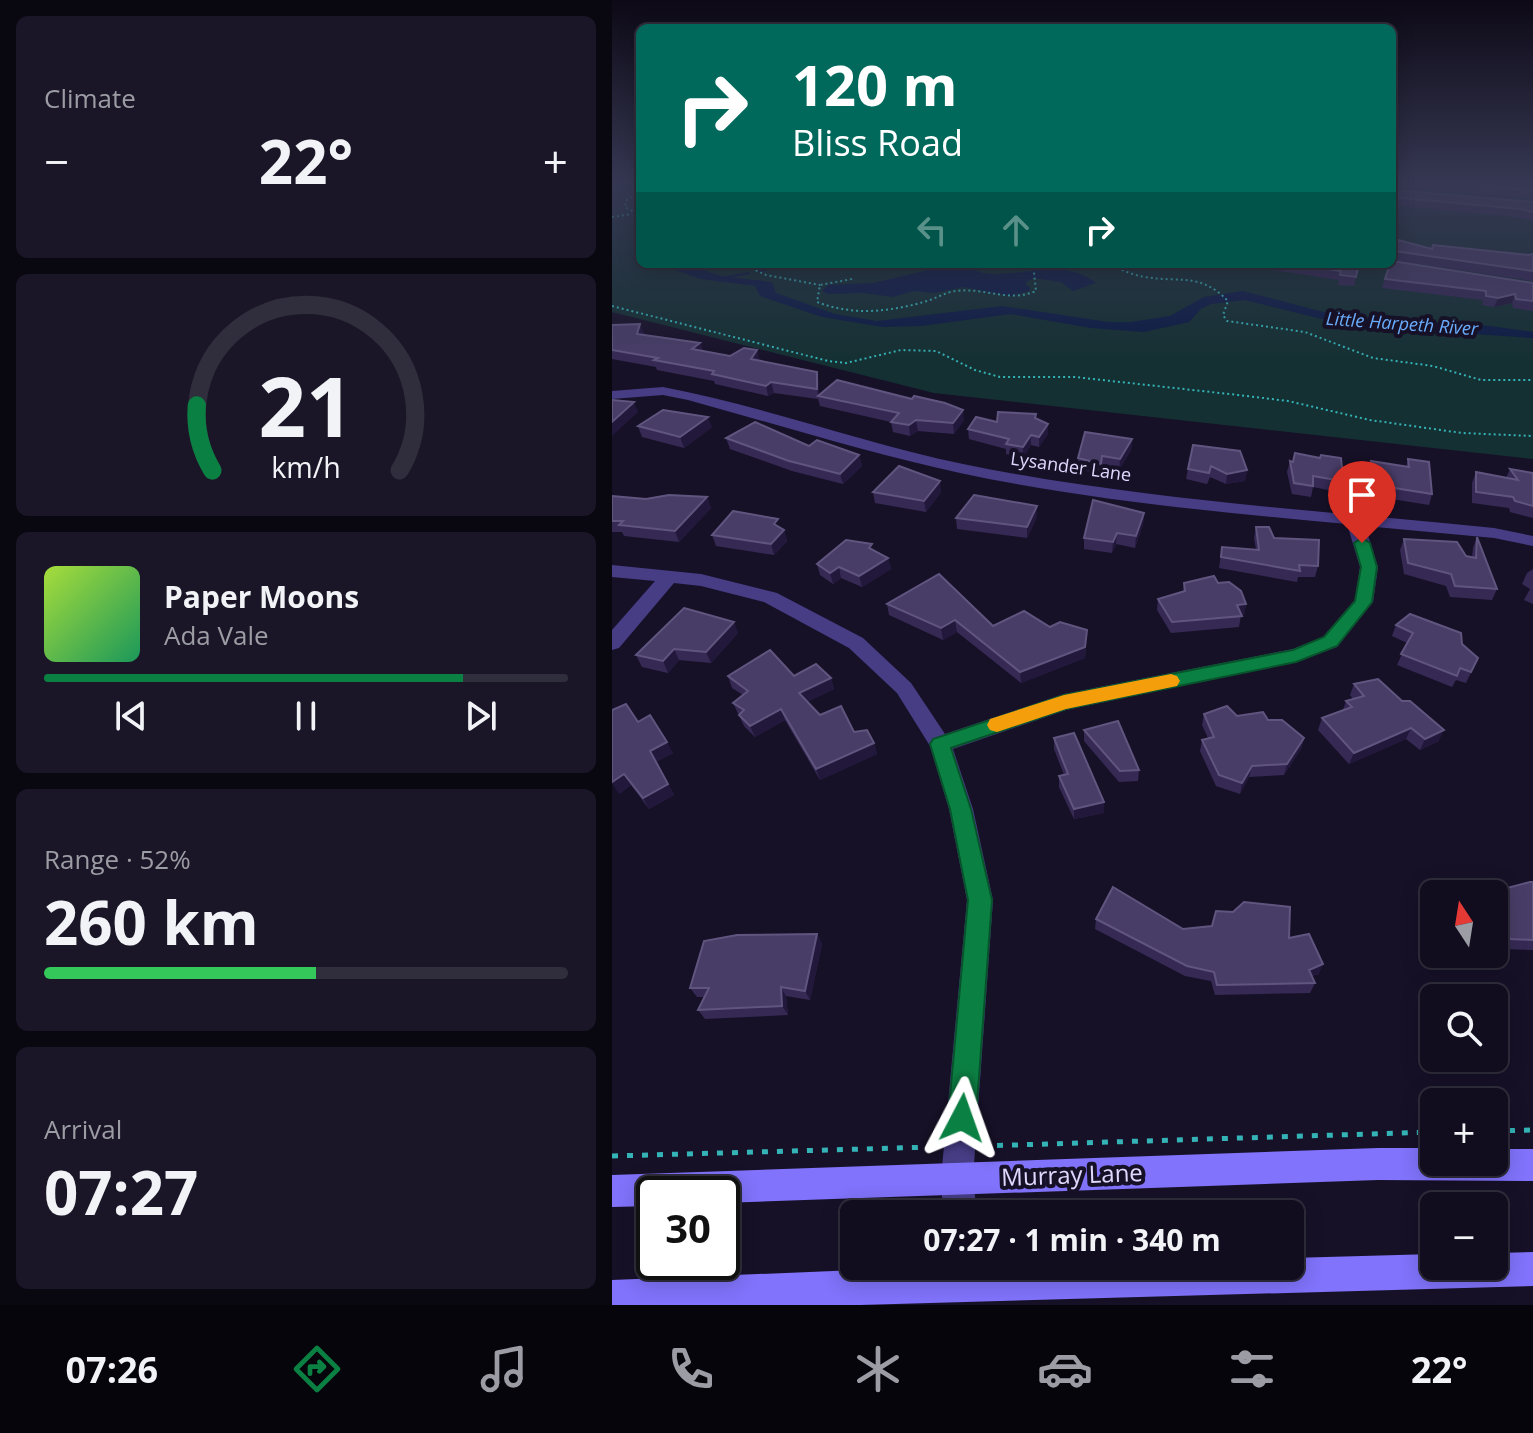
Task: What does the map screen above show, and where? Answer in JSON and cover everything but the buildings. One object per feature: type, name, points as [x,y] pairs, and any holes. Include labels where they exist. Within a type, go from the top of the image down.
[{"type":"main road","name":"Murray Lane","points":[[612,1191],[958,1162],[1533,1165]]},
{"type":"main road","points":[[1304,1271],[1533,1269]]},
{"type":"main road","points":[[612,1298],[877,1280]]},
{"type":"street","points":[[1396,267],[1433,273]]},
{"type":"street","name":"Lysander Lane","points":[[612,395],[663,391],[690,396],[902,454],[998,475],[1117,494],[1494,533],[1533,541]]},
{"type":"street","points":[[940,744],[1064,702],[1296,655],[1330,642],[1364,602],[1369,567],[1354,519]]},
{"type":"street","points":[[612,571],[701,580],[770,597],[856,643],[904,688],[940,744],[961,809],[980,900],[958,1162],[959,1200]]},
{"type":"street","points":[[612,643],[669,577]]},
{"type":"path","points":[[745,268],[820,285],[852,279]]},
{"type":"path","points":[[820,285],[817,302],[846,311],[870,313],[908,306],[956,291],[1019,298],[1036,291],[1033,268]]},
{"type":"path","points":[[1119,268],[1145,277],[1199,280],[1221,292],[1228,301],[1224,318],[1237,324],[1305,332],[1373,358],[1433,366],[1481,380],[1533,380]]},
{"type":"path","points":[[612,306],[828,361],[846,363],[901,350],[936,351],[975,370],[1000,377],[1075,377],[1288,401],[1370,420],[1462,433],[1533,436]]},
{"type":"path","points":[[1508,1131],[1533,1130]]},
{"type":"path","points":[[612,1156],[958,1162],[1420,1133]]},
{"type":"green space","points":[[612,244],[636,244],[636,268],[1396,268],[1396,244],[1533,244],[1533,459],[934,393],[612,312]]},
{"type":"water","name":"Little Harpeth River","points":[[669,268],[697,268],[720,276],[772,282],[776,293],[835,314],[877,321],[1002,306],[1108,322],[1131,322],[1170,316],[1204,297],[1243,291],[1339,316],[1490,326],[1533,332],[1533,338],[1370,327],[1326,320],[1245,300],[1211,304],[1201,309],[1189,322],[1144,332],[1091,328],[1011,314],[921,326],[882,327],[822,317],[760,296],[755,286],[701,279]]},
{"type":"water","points":[[937,268],[969,268],[990,274],[1071,271],[1096,283],[1073,291],[1061,282],[1033,278],[1025,283],[1029,291],[1011,296],[963,287],[935,293],[913,291],[893,297],[864,293],[828,294],[822,291],[828,285],[873,283]]},
{"type":"waterway","points":[[760,271],[773,268]]},
{"type":"waterway","points":[[723,278],[749,273]]},
{"type":"slow traffic","points":[[997,725],[1064,702],[1171,681]]},
{"type":"route","points":[[962,1118],[980,900],[961,809],[940,744],[1064,702],[1296,655],[1330,642],[1364,602],[1369,567],[1362,543]]}]
